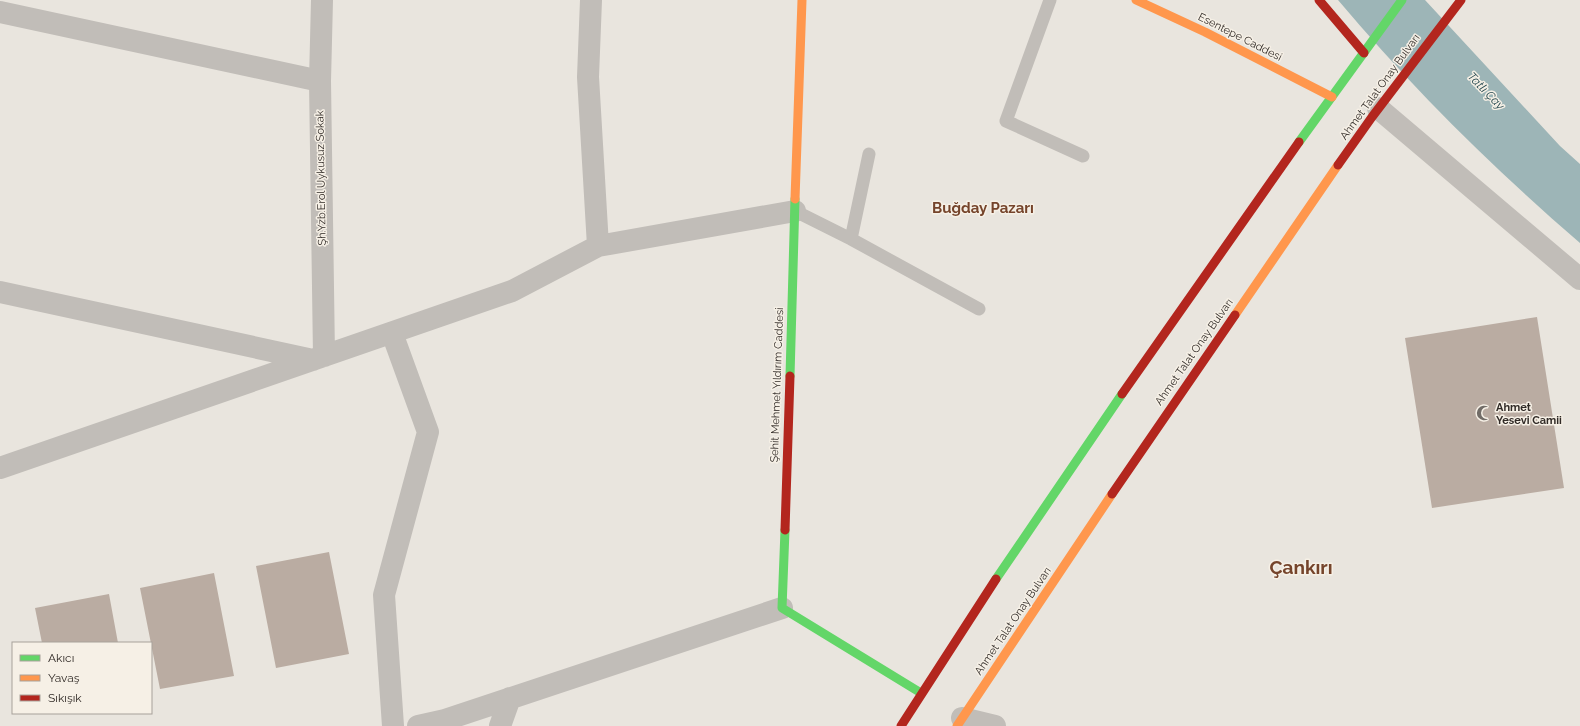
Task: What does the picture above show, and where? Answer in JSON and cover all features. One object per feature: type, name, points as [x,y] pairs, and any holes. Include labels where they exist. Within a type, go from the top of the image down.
[{"type":"main road","name":"Şehit Mehmet Yıldırım Caddesi","points":[[782,608],[802,0]]},
{"type":"main road","name":"Esentepe Caddesi","points":[[1136,0],[1205,32],[1332,98]]},
{"type":"main road","points":[[1319,0],[1367,50]]},
{"type":"main road","points":[[901,726],[921,693],[1105,419],[1290,155],[1402,0]]},
{"type":"main road","name":"Ahmet Talat Onay Bulvarı","points":[[960,722],[1166,414],[1378,108],[1458,4]]},
{"type":"main road","points":[[782,608],[921,693]]},
{"type":"street","name":"Şh.Yzb.Erol Uykusuz Sokak","points":[[319,358],[320,81],[322,0]]},
{"type":"street","points":[[591,0],[588,77],[598,246]]},
{"type":"street","points":[[0,12],[320,81]]},
{"type":"street","points":[[1378,108],[1580,279]]},
{"type":"street","points":[[0,468],[512,291],[598,246],[795,211]]},
{"type":"street","points":[[0,292],[319,358]]},
{"type":"street","points":[[392,333],[428,432],[384,595],[393,726]]},
{"type":"street","points":[[418,726],[445,720],[782,608]]},
{"type":"street","points":[[500,726],[510,698]]},
{"type":"street","points":[[960,722],[995,726]]},
{"type":"lane","points":[[1050,0],[1006,121],[1083,156]]},
{"type":"lane","points":[[852,239],[869,154]]},
{"type":"lane","points":[[795,211],[852,239],[978,309]]},
{"type":"water","name":"Tatlı Çay","points":[[1338,0],[1425,0],[1560,146],[1580,164],[1580,243],[1485,157],[1424,96]]},
{"type":"building","name":"Ahmet Yesevi Camii","points":[[1537,317],[1564,488],[1432,508],[1405,338]]},
{"type":"building","points":[[329,552],[349,654],[276,668],[256,566]]},
{"type":"building","points":[[214,573],[234,676],[160,689],[152,642],[151,642],[140,588]]},
{"type":"building","points":[[109,594],[118,642],[42,642],[35,608]]},
{"type":"traffic: fast","points":[[1299,142],[1402,0]]},
{"type":"traffic: fast","points":[[790,376],[795,199]]},
{"type":"traffic: fast","points":[[996,579],[1122,394]]},
{"type":"traffic: fast","points":[[785,530],[782,608],[921,693]]},
{"type":"traffic: slow","points":[[795,199],[802,0]]},
{"type":"traffic: slow","points":[[1136,0],[1205,32],[1332,97]]},
{"type":"traffic: slow","points":[[1235,315],[1338,165]]},
{"type":"traffic: slow","points":[[957,726],[1112,494]]},
{"type":"traffic: jam","points":[[1319,0],[1364,53]]},
{"type":"traffic: jam","points":[[1338,165],[1372,117],[1461,0]]},
{"type":"traffic: jam","points":[[1122,394],[1299,142]]},
{"type":"traffic: jam","points":[[1112,494],[1235,315]]},
{"type":"traffic: jam","points":[[785,530],[790,376]]},
{"type":"traffic: jam","points":[[901,726],[996,579]]},
{"type":"place","name":"Ahmet Yesevi Camii","points":[[1484,413]]},
{"type":"district","name":"Buğday Pazarı","points":[[983,208]]},
{"type":"district","name":"Çankırı","points":[[1301,567]]}]
